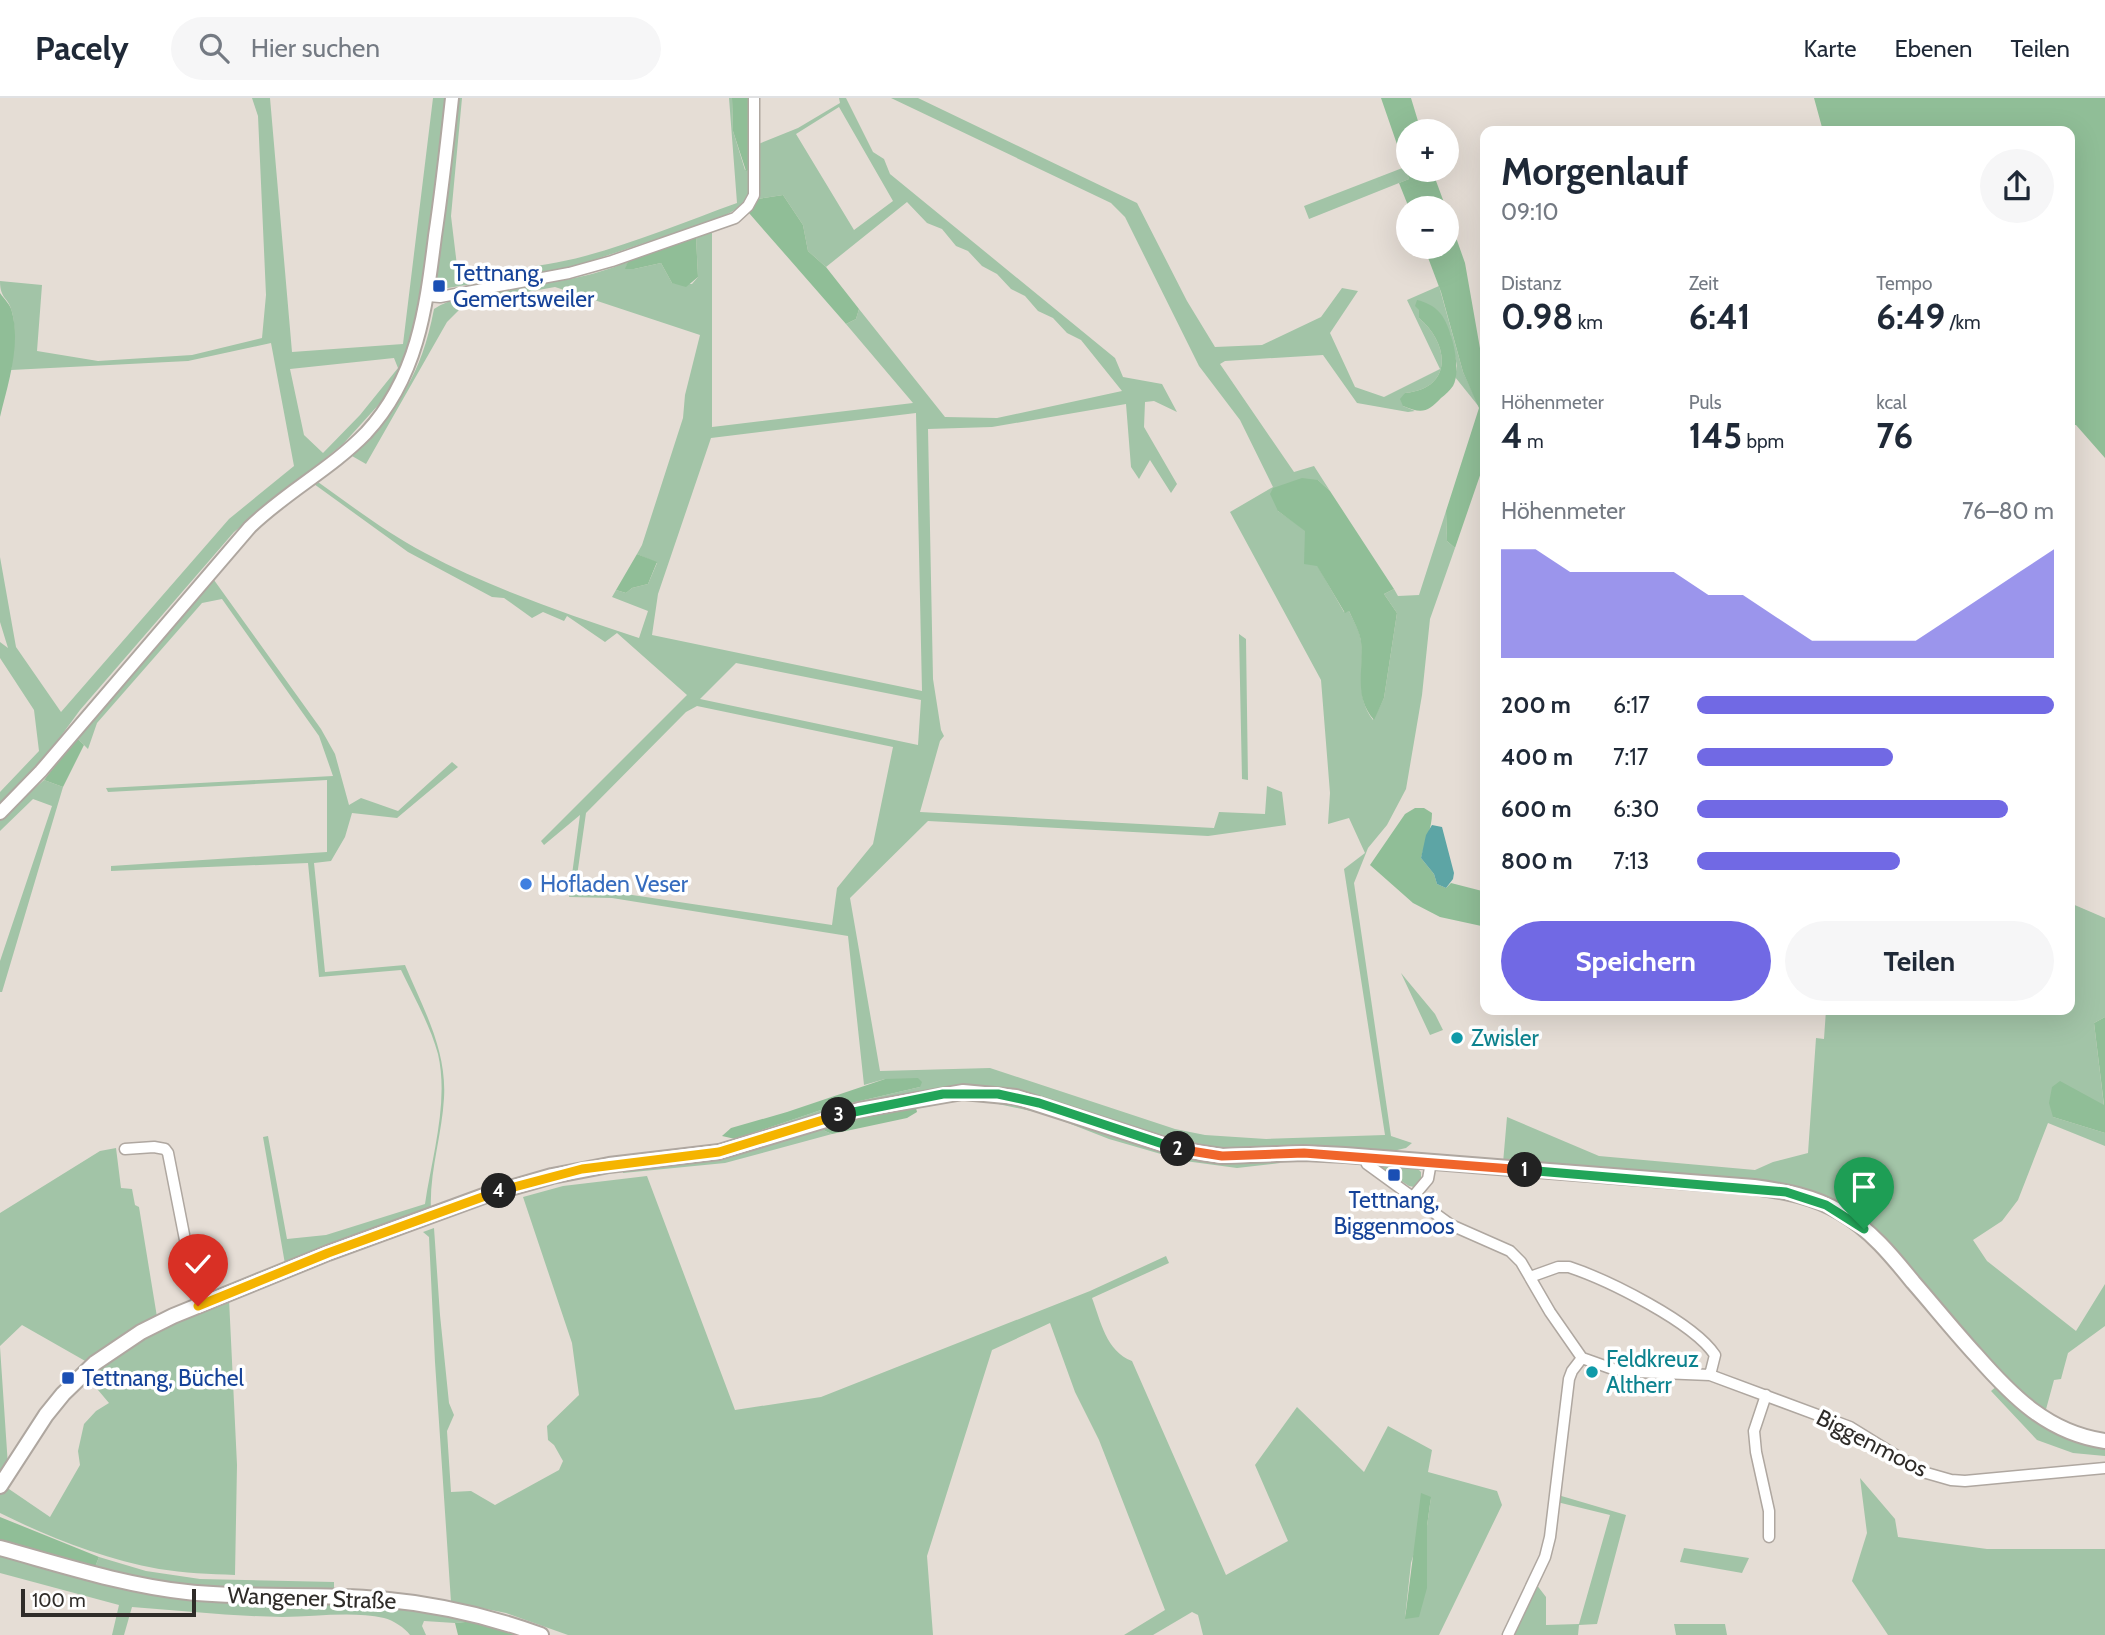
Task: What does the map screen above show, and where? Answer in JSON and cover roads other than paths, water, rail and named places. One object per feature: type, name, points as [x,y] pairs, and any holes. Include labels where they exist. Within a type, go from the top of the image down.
[{"type":"main road","points":[[0,1486],[46,1415],[83,1373],[124,1341],[198,1306],[328,1253],[524,1183],[582,1169],[719,1152],[833,1116],[943,1094],[981,1092],[1016,1097],[1162,1144],[1201,1153],[1242,1156],[1304,1153],[1431,1162],[1754,1187],[1814,1199],[1852,1219],[1877,1240],[2023,1405],[2066,1431],[2105,1441]]},
{"type":"main road","name":"Wangener Straße","points":[[0,1548],[146,1587],[225,1595],[339,1597],[409,1602],[467,1612],[541,1635]]},
{"type":"street","points":[[0,813],[41,771],[250,527],[269,508],[332,463],[360,439],[395,394],[413,356],[428,296],[452,98]]},
{"type":"street","points":[[428,296],[440,297],[569,273],[736,218],[743,213],[754,195],[754,98]]},
{"type":"street","points":[[125,1149],[154,1147],[165,1149],[168,1153],[198,1306]]},
{"type":"street","points":[[1364,1157],[1367,1164],[1457,1228],[1510,1251],[1521,1262],[1550,1312],[1583,1358],[1569,1379],[1550,1537],[1545,1557],[1508,1635]]},
{"type":"street","points":[[1412,1198],[1428,1179],[1431,1162]]},
{"type":"street","points":[[1530,1277],[1558,1267],[1570,1267],[1661,1310],[1711,1349],[1715,1355],[1710,1375]]},
{"type":"street","name":"Biggenmoos","points":[[1583,1358],[1612,1369],[1710,1375],[1850,1427],[1923,1472],[1951,1480],[2105,1468]]},
{"type":"street","points":[[1766,1395],[1754,1431],[1769,1511],[1769,1537]]},
{"type":"water","points":[[1432,825],[1442,827],[1454,873],[1446,888],[1437,884],[1434,874],[1421,858],[1426,835]]},
{"type":"place","name":"Tettnang, Gemertsweiler","points":[[439,286]]},
{"type":"place","name":"Hofladen Veser","points":[[526,884]]},
{"type":"place","name":"Zwisler","points":[[1457,1038]]},
{"type":"place","name":"Tettnang, Biggenmoos","points":[[1394,1175]]},
{"type":"place","name":"Feldkreuz Altherr","points":[[1592,1372]]},
{"type":"place","name":"Tettnang, Büchel","points":[[68,1378]]}]
